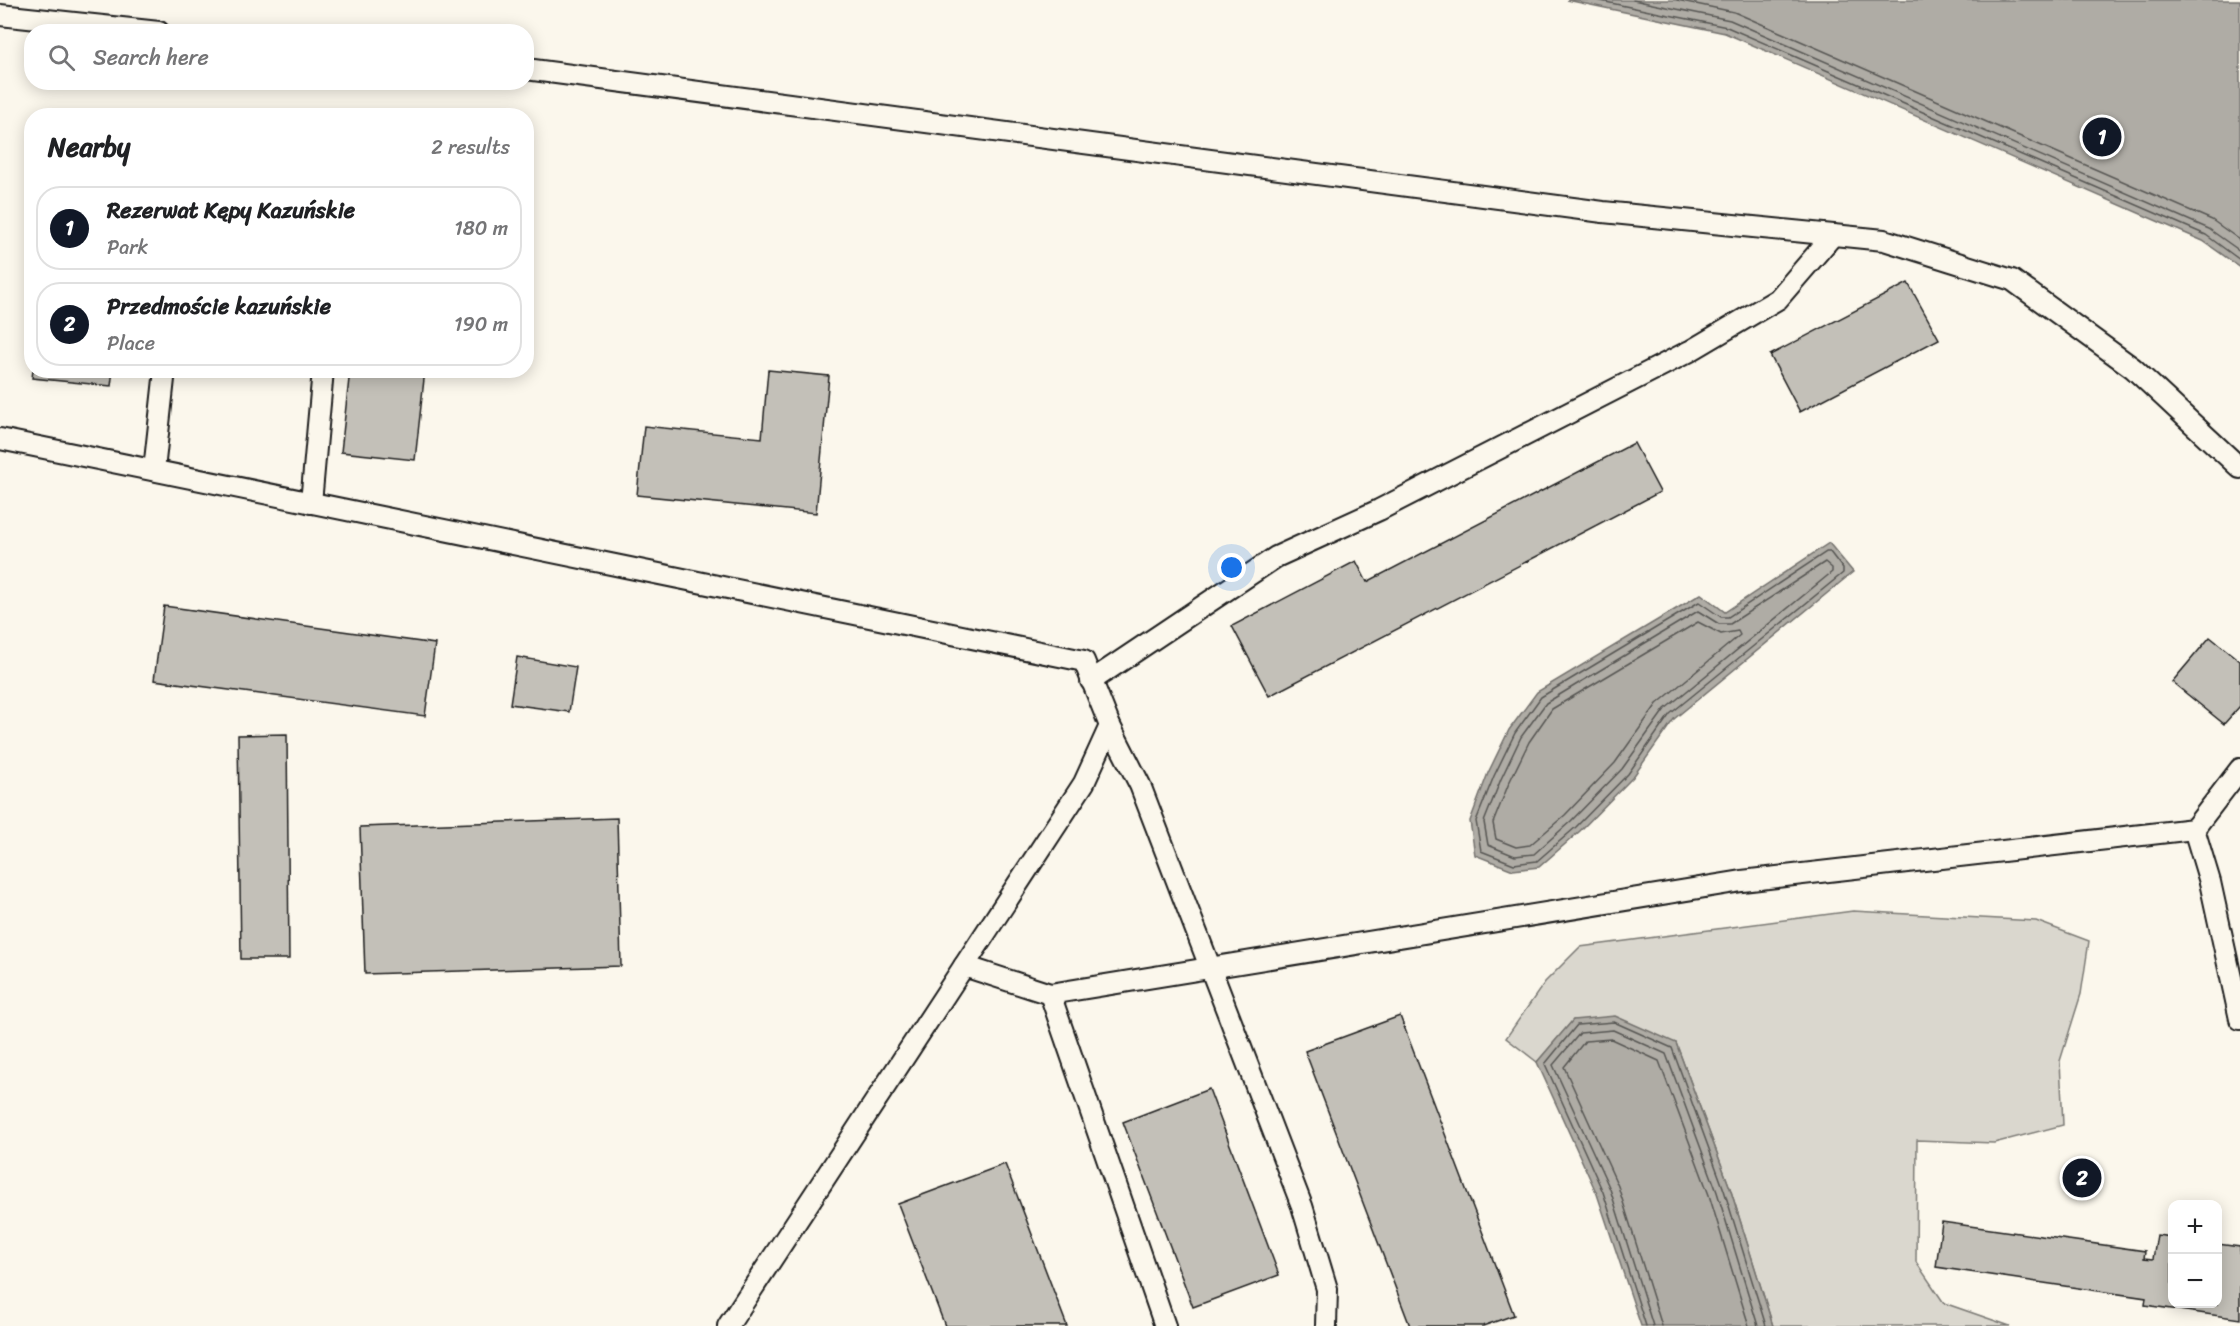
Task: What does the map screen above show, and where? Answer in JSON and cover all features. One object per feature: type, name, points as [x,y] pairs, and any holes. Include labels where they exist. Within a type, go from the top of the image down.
[{"type":"lane","points":[[0,15],[84,24]]},
{"type":"lane","points":[[534,70],[1603,212],[1884,240],[2012,280],[2133,368],[2240,468]]},
{"type":"lane","points":[[1091,681],[1276,557],[1379,510],[1648,372],[1778,299],[1833,235]]},
{"type":"lane","points":[[153,471],[164,378]]},
{"type":"lane","points":[[310,503],[322,378]]},
{"type":"lane","points":[[0,439],[1083,661],[1110,726],[1140,785],[1302,1206],[1327,1289],[1326,1326]]},
{"type":"lane","points":[[728,1326],[1084,783],[1110,726]]},
{"type":"lane","points":[[964,966],[1050,994],[1742,881],[2194,829],[2240,769]]},
{"type":"lane","points":[[2194,829],[2210,882],[2240,1019]]},
{"type":"lane","points":[[1050,994],[1165,1326]]},
{"type":"shaded area","points":[[1853,911],[2036,921],[2089,941],[2081,994],[2060,1061],[2063,1125],[1994,1143],[1917,1140],[1916,1262],[1944,1303],[2010,1326],[1773,1326],[1730,1188],[1676,1043],[1573,1020],[1537,1062],[1506,1038],[1545,982],[1580,947]]},
{"type":"water","points":[[1567,0],[2240,0],[2240,267],[2203,241],[1725,33]]},
{"type":"water","points":[[1829,543],[1853,572],[1674,719],[1633,777],[1580,831],[1539,867],[1513,870],[1475,855],[1470,821],[1488,773],[1509,730],[1537,692],[1701,594],[1725,612]]},
{"type":"water","points":[[1615,1016],[1676,1043],[1730,1188],[1773,1326],[1641,1326],[1597,1194],[1537,1062],[1573,1020]]},
{"type":"building","points":[[1908,283],[1939,339],[1800,412],[1770,355]]},
{"type":"building","points":[[768,370],[829,376],[816,513],[637,495],[644,426],[762,438]]},
{"type":"building","points":[[32,378],[112,378],[111,386]]},
{"type":"building","points":[[349,378],[424,378],[415,460],[341,452]]},
{"type":"building","points":[[1634,443],[1660,492],[1269,696],[1232,626],[1356,561],[1367,582]]},
{"type":"building","points":[[164,606],[435,644],[425,716],[154,680]]},
{"type":"building","points":[[2210,637],[2240,661],[2240,706],[2224,724],[2172,682]]},
{"type":"building","points":[[517,657],[576,667],[569,712],[510,704]]},
{"type":"building","points":[[287,734],[289,959],[241,959],[238,735]]},
{"type":"building","points":[[617,818],[621,966],[365,974],[360,827]]},
{"type":"building","points":[[1400,1016],[1514,1315],[1483,1326],[1410,1326],[1305,1051]]},
{"type":"building","points":[[1209,1089],[1279,1275],[1193,1307],[1123,1122]]},
{"type":"building","points":[[1005,1164],[1067,1326],[945,1326],[898,1204]]},
{"type":"building","points":[[1942,1222],[2145,1251],[2144,1258],[2153,1259],[2157,1235],[2168,1236],[2168,1308],[2222,1308],[2222,1245],[2240,1247],[2240,1319],[2145,1305],[2146,1298],[1936,1267]]},
{"type":"place","name":"Rezerwat Kępy Kazuńskie","points":[[2102,137]]},
{"type":"place","name":"Przedmoście kazuńskie","points":[[2082,1178]]}]
